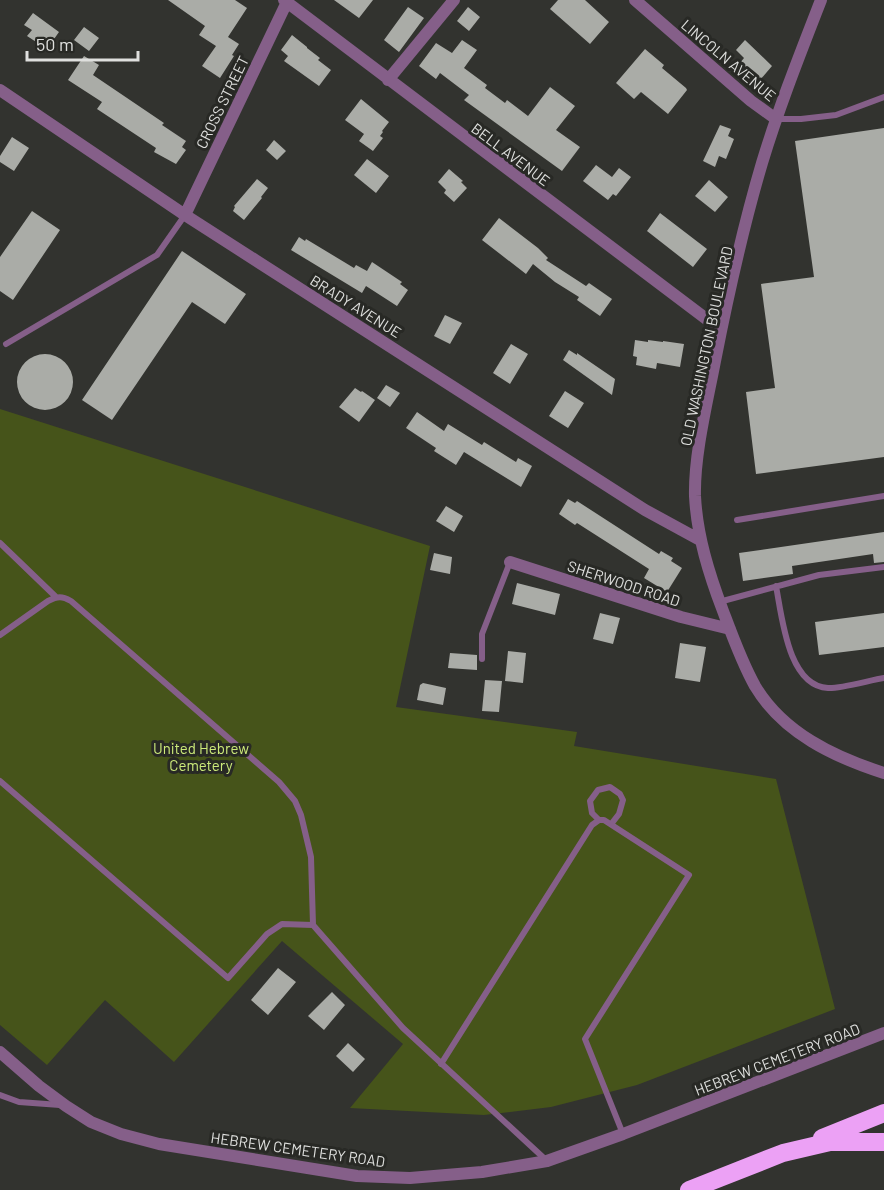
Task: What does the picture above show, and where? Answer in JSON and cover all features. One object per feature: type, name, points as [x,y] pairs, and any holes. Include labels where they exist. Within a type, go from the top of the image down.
[{"type":"highway","points":[[689,1190],[884,1113]]},
{"type":"highway","points":[[783,1153],[830,1142],[884,1142]]},
{"type":"street","points":[[388,80],[454,0]]},
{"type":"street","name":"LINCOLN AVENUE","points":[[635,0],[751,101],[776,119]]},
{"type":"street","name":"OLD WASHINGTON BOULEVARD","points":[[821,0],[776,119],[757,182],[721,330],[706,407],[695,495],[700,540],[719,602],[755,686],[786,722],[810,741],[835,755],[884,773]]},
{"type":"street","name":"BELL AVENUE","points":[[286,1],[721,330]]},
{"type":"street","name":"CROSS STREET","points":[[185,215],[286,1]]},
{"type":"street","name":"BRADY AVENUE","points":[[4,96],[645,510],[700,540]]},
{"type":"street","name":"SHERWOOD ROAD","points":[[510,562],[681,617],[730,629]]},
{"type":"street","name":"HEBREW CEMETERY ROAD","points":[[0,1052],[66,1106],[91,1122],[111,1130],[159,1144],[357,1176],[410,1178],[482,1173],[547,1161],[884,1033]]},
{"type":"lane","points":[[776,119],[836,115],[884,96]]},
{"type":"lane","points":[[6,344],[156,255],[185,215]]},
{"type":"lane","points":[[737,520],[884,496]]},
{"type":"lane","points":[[0,543],[57,597]]},
{"type":"lane","points":[[482,659],[482,634],[510,562]]},
{"type":"lane","points":[[719,602],[819,574],[884,567]]},
{"type":"lane","points":[[776,586],[786,638],[798,669],[808,681],[828,688],[884,678]]},
{"type":"lane","points":[[0,636],[57,597],[71,601],[288,791],[301,815],[311,857],[313,925],[403,1028],[547,1161]]},
{"type":"lane","points":[[0,781],[228,978],[267,934],[282,924],[313,925]]},
{"type":"lane","points":[[612,823],[619,814],[623,800],[620,794],[610,788],[598,790],[590,801],[592,813],[598,820],[612,823],[689,875],[585,1039],[623,1134]]},
{"type":"lane","points":[[441,1064],[592,825],[598,820]]},
{"type":"lane","points":[[0,1095],[19,1102],[66,1106]]},
{"type":"green space","name":"United Hebrew Cemetery","points":[[0,409],[430,546],[396,707],[577,732],[574,746],[776,779],[835,1009],[637,1085],[551,1107],[484,1115],[350,1108],[403,1044],[282,941],[174,1062],[105,1000],[47,1065],[0,1025]]},
{"type":"building","points":[[168,0],[235,0],[247,8],[228,37],[239,44],[220,78],[202,66],[216,46],[199,35],[205,26]]},
{"type":"building","points":[[334,0],[373,0],[359,18]]},
{"type":"building","points":[[558,0],[585,0],[609,22],[590,44],[550,9]]},
{"type":"building","points":[[408,7],[424,18],[399,52],[384,40]]},
{"type":"building","points":[[468,7],[480,17],[469,31],[457,21]]},
{"type":"building","points":[[33,13],[59,32],[47,49],[27,36],[32,30],[24,25]]},
{"type":"building","points":[[84,27],[99,38],[89,51],[74,40]]},
{"type":"building","points":[[292,35],[331,70],[319,86],[284,61],[288,56],[281,50]]},
{"type":"building","points":[[462,40],[477,50],[464,68],[487,85],[485,88],[505,103],[507,100],[528,116],[550,87],[575,106],[556,130],[580,147],[562,171],[464,100],[469,95],[440,73],[436,79],[419,66],[436,43],[452,53]]},
{"type":"building","points":[[745,40],[772,66],[760,80],[740,63],[744,58],[736,50]]},
{"type":"building","points":[[645,49],[664,65],[662,68],[687,90],[668,114],[641,92],[634,99],[616,83]]},
{"type":"building","points":[[84,56],[99,65],[93,75],[164,123],[162,125],[186,141],[182,147],[186,150],[176,164],[154,152],[156,148],[97,109],[102,102],[68,80]]},
{"type":"building","points":[[361,99],[389,122],[380,136],[383,138],[373,151],[359,141],[364,134],[345,120]]},
{"type":"building","points":[[720,125],[731,129],[728,136],[734,139],[726,159],[719,156],[715,167],[703,161]]},
{"type":"building","points":[[884,128],[884,457],[756,474],[746,392],[775,388],[761,284],[814,277],[795,141]]},
{"type":"building","points":[[12,137],[29,148],[14,171],[0,162],[0,156]]},
{"type":"building","points":[[274,140],[286,151],[277,160],[266,150]]},
{"type":"building","points":[[367,159],[389,176],[376,193],[354,175]]},
{"type":"building","points":[[596,165],[612,177],[619,168],[631,177],[616,196],[613,194],[608,200],[583,181]]},
{"type":"building","points":[[449,169],[463,181],[461,182],[467,188],[454,202],[444,193],[446,190],[438,182]]},
{"type":"building","points":[[257,179],[268,188],[244,220],[233,211],[234,206]]},
{"type":"building","points":[[709,180],[728,197],[715,212],[695,196]]},
{"type":"building","points":[[32,211],[60,230],[13,300],[0,291],[0,257]]},
{"type":"building","points":[[660,213],[707,249],[693,267],[647,231]]},
{"type":"building","points":[[499,218],[538,248],[548,258],[546,260],[586,286],[589,283],[612,299],[600,316],[577,300],[579,297],[555,282],[533,264],[526,274],[482,240]]},
{"type":"building","points":[[299,237],[354,268],[356,265],[367,271],[372,262],[402,282],[400,284],[408,290],[397,306],[366,286],[362,293],[291,250]]},
{"type":"building","points":[[182,251],[246,294],[225,324],[192,302],[112,420],[82,400]]},
{"type":"building","points":[[445,315],[462,323],[450,344],[434,336]]},
{"type":"building","points":[[635,340],[684,344],[680,367],[657,363],[656,369],[636,365],[637,357],[633,356]]},
{"type":"building","points":[[511,344],[528,354],[510,384],[493,373]]},
{"type":"building","points":[[569,350],[615,379],[612,395],[563,360]]},
{"type":"building","points":[[40,354],[50,354],[65,362],[71,371],[73,382],[71,393],[65,402],[50,410],[40,410],[29,405],[22,398],[17,387],[17,377],[22,366],[29,359]]},
{"type":"building","points":[[386,385],[400,393],[390,407],[377,398]]},
{"type":"building","points":[[355,388],[375,400],[359,422],[339,407]]},
{"type":"building","points":[[565,391],[584,403],[568,428],[549,416]]},
{"type":"building","points":[[417,412],[444,431],[448,424],[482,445],[484,442],[516,462],[518,458],[532,466],[521,487],[464,452],[456,465],[434,451],[436,448],[406,428]]},
{"type":"building","points":[[568,499],[575,503],[577,501],[659,554],[661,551],[673,558],[671,561],[682,568],[667,592],[644,578],[649,569],[559,514]]},
{"type":"building","points":[[446,506],[463,516],[454,532],[436,521]]},
{"type":"building","points":[[884,532],[884,562],[874,563],[873,554],[792,566],[793,574],[743,581],[739,553]]},
{"type":"building","points":[[434,553],[452,557],[450,574],[430,570]]},
{"type":"building","points":[[517,583],[560,594],[555,615],[512,604]]},
{"type":"building","points":[[600,613],[620,618],[613,644],[593,639]]},
{"type":"building","points":[[884,613],[884,647],[819,655],[815,622]]},
{"type":"building","points":[[680,643],[706,647],[700,682],[675,678]]},
{"type":"building","points":[[508,651],[526,653],[523,683],[505,681]]},
{"type":"building","points":[[450,653],[477,655],[477,670],[448,668]]},
{"type":"building","points":[[485,680],[502,681],[499,712],[482,711]]},
{"type":"building","points":[[423,683],[446,688],[443,705],[417,700],[420,685]]},
{"type":"building","points":[[278,968],[296,982],[268,1015],[251,1000]]},
{"type":"building","points":[[332,992],[345,1005],[324,1030],[308,1016]]},
{"type":"building","points":[[348,1043],[365,1059],[353,1072],[336,1056]]}]
